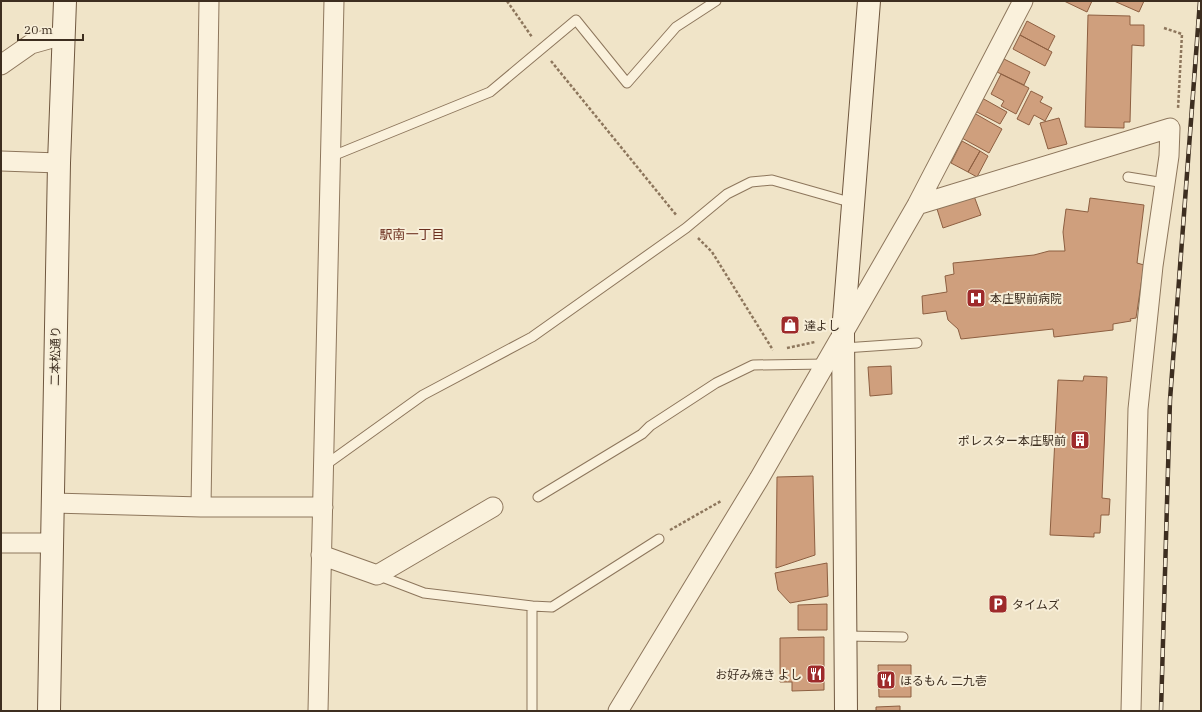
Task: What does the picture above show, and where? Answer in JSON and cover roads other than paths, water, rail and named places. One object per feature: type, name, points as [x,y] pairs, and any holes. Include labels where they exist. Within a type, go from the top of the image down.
[{"type":"street","name":"二本松通り","points":[[49,711],[59,163],[65,1]]},
{"type":"street","points":[[200,507],[209,1]]},
{"type":"street","points":[[318,711],[334,1]]},
{"type":"street","points":[[846,711],[839,352],[870,1]]},
{"type":"street","points":[[618,711],[759,479],[839,352],[1023,1]]},
{"type":"street","points":[[1,65],[31,44],[63,34]]},
{"type":"street","points":[[917,205],[1170,128],[1165,184],[1153,266],[1138,409],[1131,711]]},
{"type":"street","points":[[1,161],[59,163]]},
{"type":"street","points":[[53,503],[200,507],[323,507]]},
{"type":"street","points":[[322,555],[377,575],[493,507]]},
{"type":"street","points":[[1,543],[52,543]]},
{"type":"lane","points":[[330,157],[490,92],[576,20],[627,83],[676,27],[716,1]]},
{"type":"lane","points":[[1128,177],[1165,184]]},
{"type":"lane","points":[[323,467],[422,395],[532,337],[686,228],[727,194],[751,182],[772,180],[853,203]]},
{"type":"lane","points":[[538,497],[642,434],[650,426],[716,384],[753,365],[839,352],[917,343]]},
{"type":"lane","points":[[377,575],[424,593],[552,607],[659,539]]},
{"type":"lane","points":[[532,606],[532,711]]},
{"type":"lane","points":[[845,636],[903,637]]},
{"type":"railway","points":[[1161,711],[1170,400],[1200,1]]},
{"type":"place","name":"本庄駅前病院","points":[[976,298]]},
{"type":"place","name":"達よし","points":[[790,325]]},
{"type":"place","name":"ポレスター本庄駅前","points":[[1080,440]]},
{"type":"place","name":"タイムズ","points":[[998,604]]},
{"type":"place","name":"お好み焼き よし","points":[[816,674]]},
{"type":"place","name":"ほるもん 二九壱","points":[[886,680]]},
{"type":"district","name":"駅南一丁目","points":[[412,234]]}]
